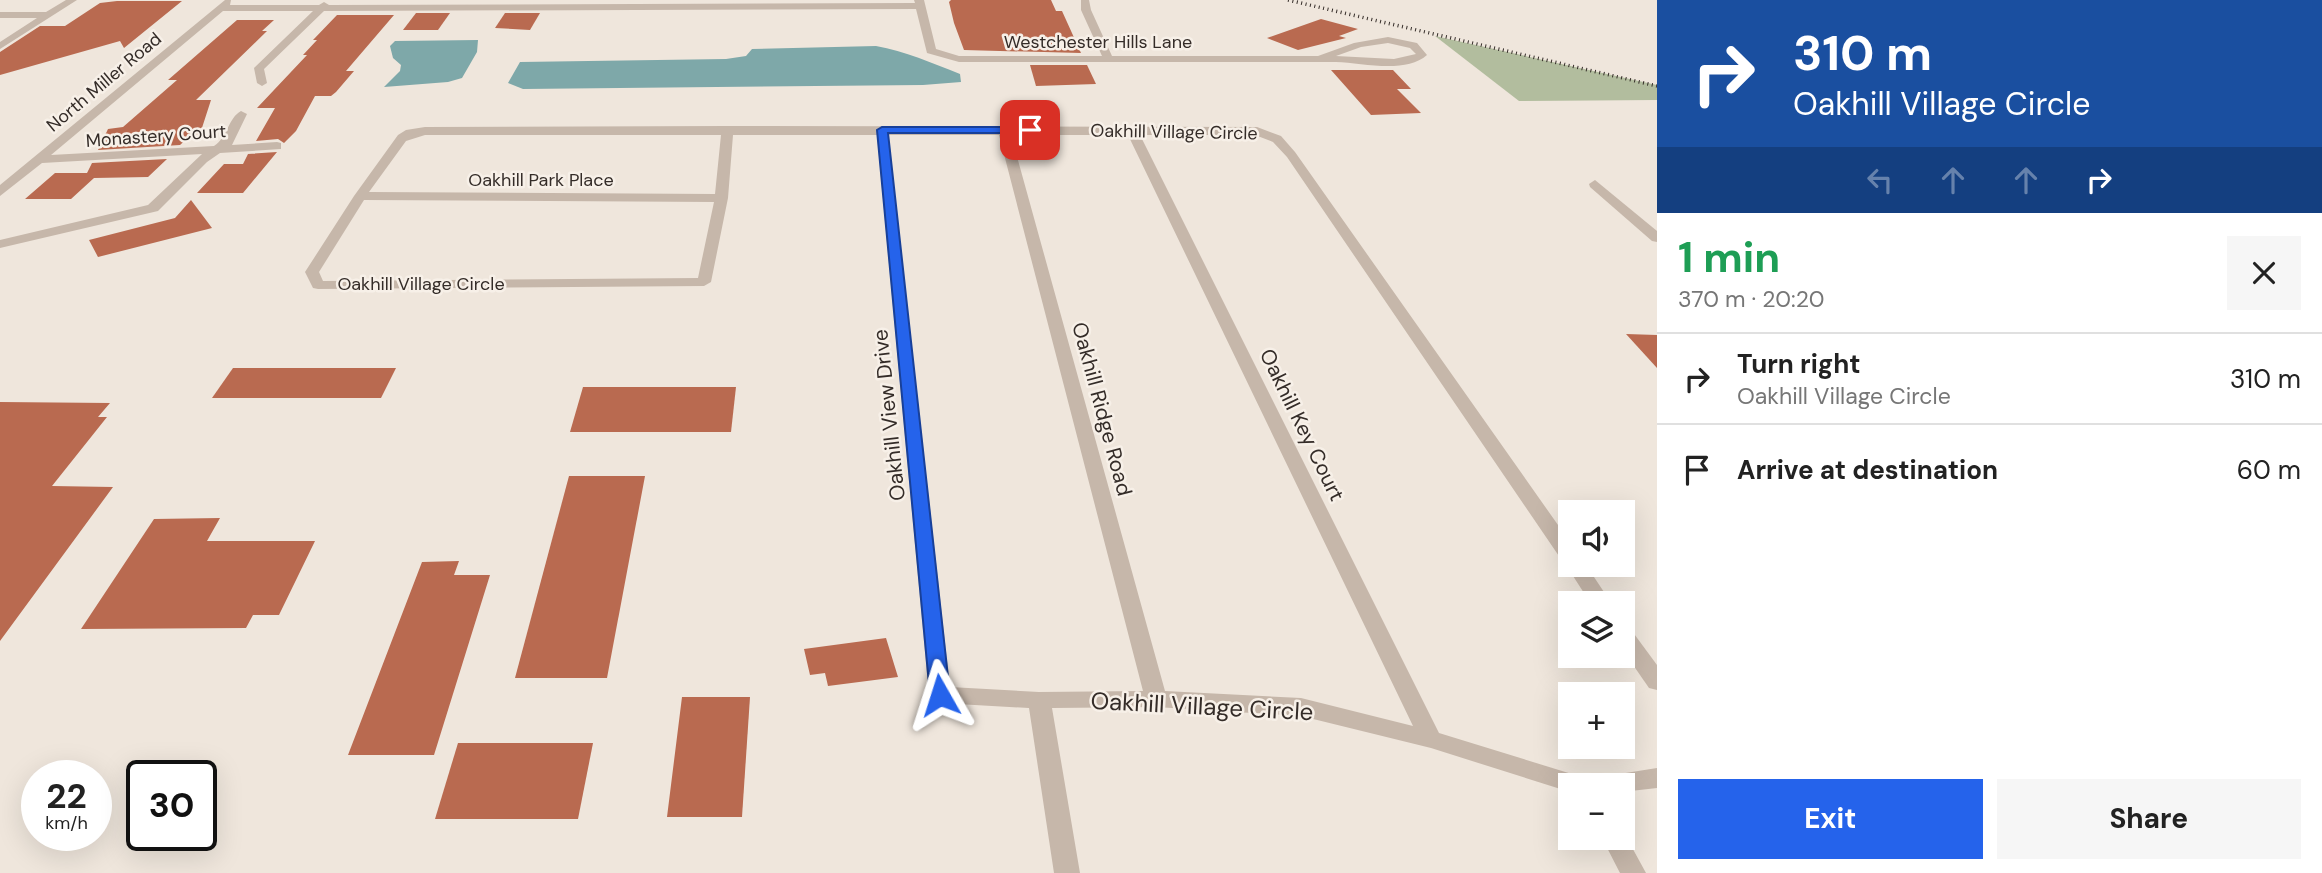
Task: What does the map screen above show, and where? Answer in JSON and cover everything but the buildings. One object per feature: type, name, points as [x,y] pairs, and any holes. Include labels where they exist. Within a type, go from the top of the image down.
[{"type":"street","points":[[0,46],[72,0]]},
{"type":"street","points":[[1085,0],[1086,10],[1109,60]]},
{"type":"street","points":[[225,4],[920,3]]},
{"type":"street","name":"Westchester Hills Lane","points":[[920,3],[929,47],[946,57],[1109,60],[1319,59],[1398,62],[1415,61],[1422,55],[1418,49],[1404,43],[1369,40],[1319,59]]},
{"type":"street","name":"North Miller Road","points":[[0,192],[225,4]]},
{"type":"street","points":[[262,83],[259,68],[325,4]]},
{"type":"street","points":[[0,15],[49,15]]},
{"type":"street","points":[[0,244],[153,208],[203,159],[227,143],[241,114]]},
{"type":"street","name":"Oakhill Village Circle","points":[[727,131],[721,198],[704,282],[318,285],[312,272],[360,196],[402,138],[410,133],[882,130],[1257,131],[1278,139],[1558,539]]},
{"type":"street","name":"Oakhill View Drive","points":[[882,130],[940,695]]},
{"type":"street","name":"Oakhill Ridge Road","points":[[1004,130],[1156,699]]},
{"type":"street","name":"Oakhill Key Court","points":[[1132,130],[1431,739]]},
{"type":"street","name":"Monastery Court","points":[[37,160],[277,146]]},
{"type":"street","points":[[1595,184],[1657,238]]},
{"type":"street","name":"Oakhill Park Place","points":[[360,196],[721,198]]},
{"type":"street","points":[[1635,651],[1657,682]]},
{"type":"street","name":"Oakhill Village Circle","points":[[940,695],[1039,700],[1156,699],[1301,707],[1431,739],[1558,779]]},
{"type":"street","points":[[1039,700],[1067,873]]},
{"type":"street","points":[[1635,781],[1657,778]]},
{"type":"street","points":[[1621,850],[1633,873]]},
{"type":"green space","points":[[1435,36],[1657,85],[1657,100],[1519,101]]},
{"type":"water","points":[[478,40],[477,52],[462,78],[448,82],[384,87],[400,71],[401,65],[393,58],[390,46],[395,41]]},
{"type":"water","points":[[876,46],[908,54],[960,74],[961,82],[923,85],[523,89],[508,83],[520,62],[726,59],[746,56],[752,49]]},
{"type":"railway","points":[[1288,0],[1657,86]]},
{"type":"route","points":[[940,695],[882,130],[1030,130]]}]
